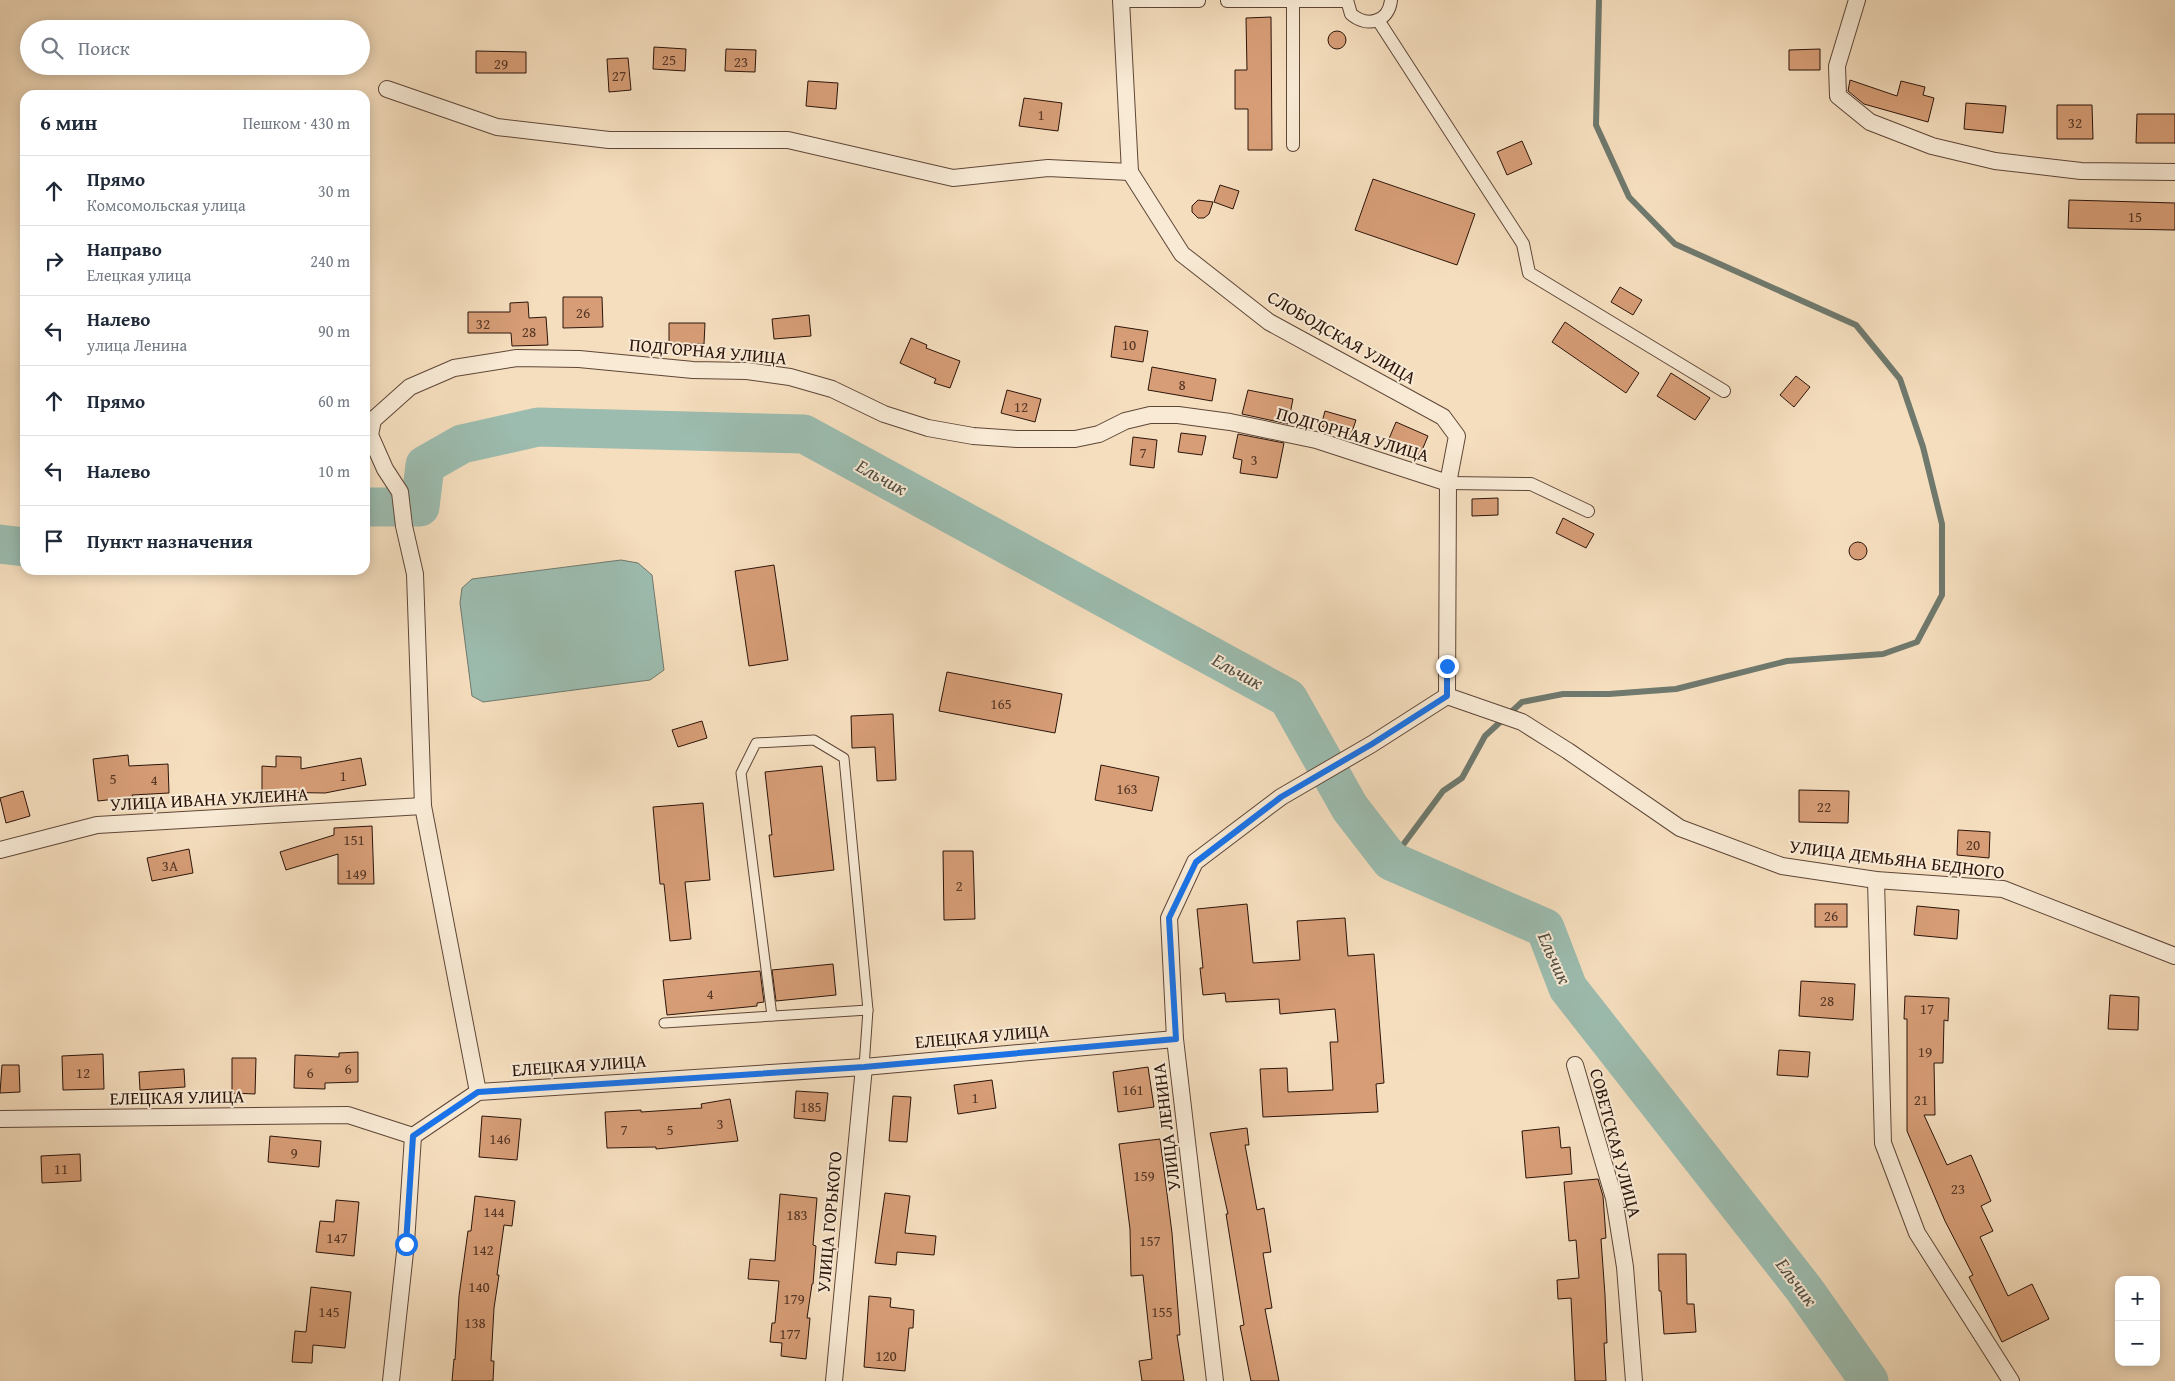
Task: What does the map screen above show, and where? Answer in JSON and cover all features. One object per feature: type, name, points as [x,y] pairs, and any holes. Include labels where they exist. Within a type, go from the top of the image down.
[{"type":"street","points":[[1121,0],[1199,1]]},
{"type":"street","name":"СЛОБОДСКАЯ УЛИЦА","points":[[1121,0],[1130,172],[1182,254],[1269,322],[1443,416],[1457,436],[1448,483]]},
{"type":"street","points":[[1227,1],[1347,1],[1352,14],[1364,22],[1378,20],[1389,10],[1391,0]]},
{"type":"street","points":[[1857,0],[1837,66],[1838,96],[1870,122],[1932,146],[1995,161],[2081,172],[2175,172]]},
{"type":"street","points":[[1293,1],[1293,145]]},
{"type":"street","points":[[1378,20],[1523,244],[1529,273],[1724,391]]},
{"type":"street","points":[[387,89],[497,127],[609,140],[788,140],[953,178],[1048,168],[1130,172]]},
{"type":"street","name":"ПОДГОРНАЯ УЛИЦА","points":[[478,1092],[423,806],[415,574],[404,526],[400,492],[385,469],[370,435],[373,420],[410,387],[454,368],[517,358],[579,359],[693,370],[747,371],[790,377],[832,389],[884,414],[928,428],[973,436],[1017,439],[1075,439],[1099,434],[1125,421],[1150,415],[1178,416],[1230,422],[1316,440],[1448,483]]},
{"type":"street","points":[[1447,696],[1448,483],[1530,484],[1588,511]]},
{"type":"street","name":"УЛИЦА ДЕМЬЯНА БЕДНОГО","points":[[1447,696],[1522,722],[1568,751],[1680,828],[1782,866],[1876,880],[2003,889],[2175,956]]},
{"type":"street","name":"УЛИЦА ЛЕНИНА","points":[[1215,1381],[1176,1039],[1169,918],[1196,862],[1281,797],[1372,744],[1447,696]]},
{"type":"street","name":"УЛИЦА ИВАНА УКЛЕИНА","points":[[0,850],[98,825],[423,806]]},
{"type":"street","points":[[1876,880],[1883,1143],[1916,1232],[2010,1381]]},
{"type":"street","name":"ЕЛЕЦКАЯ УЛИЦА","points":[[478,1092],[864,1067],[1176,1039]]},
{"type":"street","name":"СОВЕТСКАЯ УЛИЦА","points":[[1575,1064],[1614,1198],[1625,1267],[1634,1381]]},
{"type":"street","name":"УЛИЦА ГОРЬКОГО","points":[[834,1381],[864,1067]]},
{"type":"street","points":[[391,1381],[406,1244],[413,1136],[478,1092]]},
{"type":"street","name":"ЕЛЕЦКАЯ УЛИЦА","points":[[0,1119],[348,1115],[413,1136]]},
{"type":"lane","points":[[772,1016],[741,773],[756,743],[814,740],[844,758],[868,1010],[864,1067]]},
{"type":"lane","points":[[664,1023],[868,1010]]},
{"type":"shaded area","points":[[621,560],[638,563],[652,575],[664,670],[650,680],[483,702],[472,696],[460,603],[462,588],[472,579]]},
{"type":"building","points":[[1271,17],[1272,150],[1248,150],[1248,109],[1235,109],[1235,70],[1247,70],[1246,18]]},
{"type":"building","points":[[1337,31],[1344,33],[1346,40],[1344,47],[1337,49],[1330,47],[1328,40],[1330,33]]},
{"type":"building","points":[[654,47],[686,49],[685,71],[653,69]]},
{"type":"building","points":[[726,49],[756,50],[755,72],[725,71]]},
{"type":"building","points":[[1820,49],[1820,70],[1789,70],[1789,50]]},
{"type":"building","points":[[476,51],[526,52],[526,73],[476,73]]},
{"type":"building","points":[[628,58],[631,90],[609,92],[607,59]]},
{"type":"building","points":[[1850,80],[1897,96],[1901,81],[1925,87],[1923,95],[1934,98],[1928,122],[1864,104],[1848,91]]},
{"type":"building","points":[[808,81],[838,83],[836,109],[806,106]]},
{"type":"building","points":[[1024,98],[1062,103],[1058,131],[1019,126]]},
{"type":"building","points":[[1966,103],[2006,106],[2003,133],[1964,129]]},
{"type":"building","points":[[2057,105],[2092,105],[2093,139],[2057,139]]},
{"type":"building","points":[[2137,114],[2175,114],[2175,143],[2136,143]]},
{"type":"building","points":[[1522,141],[1532,164],[1507,175],[1497,152]]},
{"type":"building","points":[[1373,179],[1475,214],[1457,265],[1355,230]]},
{"type":"building","points":[[1220,185],[1239,191],[1233,209],[1214,202]]},
{"type":"building","points":[[1198,200],[1213,202],[1209,214],[1204,218],[1198,218],[1192,212],[1192,206]]},
{"type":"building","points":[[2069,200],[2175,203],[2175,230],[2068,228]]},
{"type":"building","points":[[1620,287],[1642,300],[1633,315],[1611,302]]},
{"type":"building","points":[[563,297],[602,297],[603,327],[563,328]]},
{"type":"building","points":[[528,302],[529,318],[546,317],[548,345],[512,346],[511,333],[468,333],[468,312],[510,312],[510,303]]},
{"type":"building","points":[[809,315],[811,336],[774,339],[772,319]]},
{"type":"building","points":[[1565,322],[1639,373],[1626,393],[1552,342]]},
{"type":"building","points":[[669,323],[705,323],[704,344],[669,344]]},
{"type":"building","points":[[1115,326],[1148,331],[1143,362],[1111,357]]},
{"type":"building","points":[[911,338],[927,345],[926,348],[960,361],[950,388],[934,383],[936,379],[900,363]]},
{"type":"building","points":[[1152,367],[1216,379],[1212,401],[1148,390]]},
{"type":"building","points":[[1671,373],[1710,398],[1695,420],[1657,396]]},
{"type":"building","points":[[1796,376],[1810,387],[1794,407],[1780,395]]},
{"type":"building","points":[[1007,390],[1041,399],[1035,422],[1001,413]]},
{"type":"building","points":[[1248,390],[1293,399],[1288,424],[1242,414]]},
{"type":"building","points":[[1325,411],[1356,420],[1351,435],[1321,426]]},
{"type":"building","points":[[1396,422],[1428,436],[1420,455],[1388,441]]},
{"type":"building","points":[[1181,433],[1206,436],[1202,455],[1178,452]]},
{"type":"building","points":[[1238,434],[1284,443],[1277,478],[1240,473],[1242,460],[1233,458]]},
{"type":"building","points":[[1133,437],[1157,440],[1154,468],[1130,465]]},
{"type":"building","points":[[1498,498],[1498,515],[1472,516],[1472,499]]},
{"type":"building","points":[[1563,518],[1594,534],[1586,548],[1556,533]]},
{"type":"building","points":[[1858,542],[1864,545],[1867,551],[1864,557],[1858,560],[1852,557],[1849,551],[1852,545]]},
{"type":"building","points":[[774,565],[788,660],[749,666],[735,571]]},
{"type":"building","points":[[947,672],[1062,694],[1055,733],[939,711]]},
{"type":"building","points":[[893,714],[896,780],[877,781],[875,747],[852,748],[851,716]]},
{"type":"building","points":[[702,721],[707,738],[678,747],[672,730]]},
{"type":"building","points":[[128,755],[129,766],[168,764],[169,793],[132,795],[133,797],[98,801],[93,759]]},
{"type":"building","points":[[276,756],[301,757],[301,769],[361,758],[366,785],[325,793],[262,792],[262,766],[276,767]]},
{"type":"building","points":[[1101,765],[1159,777],[1152,811],[1095,800]]},
{"type":"building","points":[[822,766],[834,870],[774,877],[769,835],[772,835],[765,772]]},
{"type":"building","points":[[1799,790],[1849,791],[1848,823],[1799,822]]},
{"type":"building","points":[[23,791],[30,816],[6,823],[0,798]]},
{"type":"building","points":[[703,803],[710,880],[685,882],[691,939],[670,941],[664,884],[660,884],[653,807]]},
{"type":"building","points":[[372,826],[374,884],[338,884],[338,854],[286,870],[280,852],[334,835],[334,828]]},
{"type":"building","points":[[1958,830],[1990,832],[1989,858],[1957,855]]},
{"type":"building","points":[[189,849],[193,873],[152,881],[147,858]]},
{"type":"building","points":[[943,851],[973,851],[975,919],[944,920]]},
{"type":"building","points":[[1247,904],[1253,963],[1300,960],[1297,921],[1345,918],[1348,956],[1374,954],[1384,1083],[1376,1084],[1378,1112],[1263,1117],[1260,1069],[1287,1068],[1288,1092],[1333,1090],[1330,1042],[1338,1042],[1335,1009],[1280,1014],[1279,999],[1226,1002],[1225,993],[1203,995],[1200,968],[1203,968],[1197,909]]},
{"type":"building","points":[[1815,904],[1847,904],[1847,927],[1815,927]]},
{"type":"building","points":[[1917,906],[1959,910],[1957,939],[1914,935]]},
{"type":"building","points":[[833,964],[836,995],[776,1001],[772,970]]},
{"type":"building","points":[[760,971],[764,1002],[757,1003],[757,1006],[667,1015],[663,980]]},
{"type":"building","points":[[1801,981],[1855,984],[1853,1020],[1799,1016]]},
{"type":"building","points":[[2110,995],[2139,997],[2138,1030],[2108,1029]]},
{"type":"building","points":[[1905,996],[1949,998],[1948,1021],[1944,1020],[1943,1063],[1934,1063],[1935,1115],[1924,1115],[1947,1165],[1971,1155],[1991,1201],[1981,1206],[1993,1231],[1980,1237],[2008,1296],[2032,1284],[2049,1319],[2002,1342],[1969,1277],[1973,1275],[1945,1221],[1907,1131],[1907,1019],[1904,1019]]},
{"type":"building","points":[[1779,1050],[1810,1052],[1808,1077],[1777,1075]]},
{"type":"building","points":[[358,1052],[358,1082],[325,1083],[325,1089],[294,1088],[295,1055],[339,1057],[339,1053]]},
{"type":"building","points":[[103,1054],[104,1089],[63,1090],[62,1056]]},
{"type":"building","points":[[232,1058],[256,1058],[255,1094],[232,1093]]},
{"type":"building","points":[[2,1065],[19,1065],[20,1092],[0,1093]]},
{"type":"building","points":[[1148,1067],[1154,1107],[1118,1112],[1113,1072]]},
{"type":"building","points":[[184,1069],[185,1087],[140,1090],[139,1072]]},
{"type":"building","points":[[992,1080],[996,1108],[958,1114],[954,1085]]},
{"type":"building","points":[[796,1091],[828,1093],[825,1121],[794,1118]]},
{"type":"building","points":[[893,1096],[911,1097],[907,1142],[889,1141]]},
{"type":"building","points":[[730,1099],[738,1141],[656,1149],[656,1147],[607,1148],[605,1112],[702,1108],[701,1104]]},
{"type":"building","points":[[482,1116],[521,1119],[517,1160],[479,1157]]},
{"type":"building","points":[[1559,1127],[1561,1148],[1570,1147],[1572,1174],[1526,1178],[1522,1131]]},
{"type":"building","points":[[1247,1128],[1249,1145],[1245,1145],[1257,1210],[1264,1208],[1271,1252],[1263,1253],[1272,1308],[1265,1309],[1279,1381],[1251,1381],[1240,1326],[1244,1325],[1226,1214],[1228,1214],[1210,1133]]},
{"type":"building","points":[[270,1136],[321,1141],[319,1167],[268,1162]]},
{"type":"building","points":[[1160,1139],[1172,1233],[1180,1335],[1177,1335],[1184,1381],[1142,1381],[1139,1361],[1152,1359],[1143,1275],[1131,1276],[1130,1229],[1119,1144]]},
{"type":"building","points":[[80,1154],[81,1181],[42,1183],[41,1156]]},
{"type":"building","points":[[1598,1179],[1603,1196],[1606,1238],[1601,1239],[1607,1343],[1604,1343],[1606,1381],[1575,1381],[1571,1298],[1558,1299],[1557,1280],[1579,1278],[1576,1240],[1569,1241],[1564,1182]]},
{"type":"building","points":[[885,1193],[910,1196],[905,1233],[936,1236],[934,1255],[897,1252],[896,1265],[875,1263]]},
{"type":"building","points":[[780,1194],[817,1198],[813,1245],[816,1246],[813,1284],[807,1318],[810,1318],[806,1359],[781,1356],[782,1343],[770,1342],[772,1323],[775,1323],[779,1281],[748,1279],[750,1259],[775,1261]]},
{"type":"building","points":[[475,1196],[515,1201],[512,1226],[504,1225],[497,1275],[499,1275],[494,1308],[491,1361],[494,1361],[493,1381],[452,1381],[459,1296],[468,1231],[471,1231]]},
{"type":"building","points":[[336,1200],[359,1202],[354,1256],[316,1252],[320,1221],[334,1222]]},
{"type":"building","points":[[1658,1254],[1686,1254],[1687,1304],[1694,1304],[1696,1332],[1664,1334],[1661,1291],[1659,1291]]},
{"type":"building","points":[[311,1287],[351,1292],[345,1348],[313,1345],[312,1363],[292,1362],[295,1331],[306,1332]]},
{"type":"building","points":[[869,1296],[891,1298],[890,1307],[914,1310],[913,1328],[909,1328],[905,1371],[864,1367]]},
{"type":"waterway","points":[[1391,861],[1443,791],[1462,778],[1485,736],[1522,702],[1563,694],[1609,694],[1676,689],[1787,661],[1883,654],[1917,642],[1942,595],[1942,524],[1923,447],[1900,379],[1856,325],[1675,244],[1629,197],[1596,125],[1599,0]]},
{"type":"waterway","name":"Ельчик","points":[[370,507],[420,507],[425,465],[462,444],[538,427],[804,434],[1288,698],[1350,808],[1391,861],[1545,928],[1568,988],[1804,1289],[1869,1381]]},
{"type":"waterway","name":"Ельчик","points":[[0,544],[20,546]]},
{"type":"route","points":[[406,1244],[413,1136],[478,1092],[864,1067],[1176,1039],[1169,918],[1196,862],[1281,797],[1372,744],[1447,696],[1447,666]]}]
